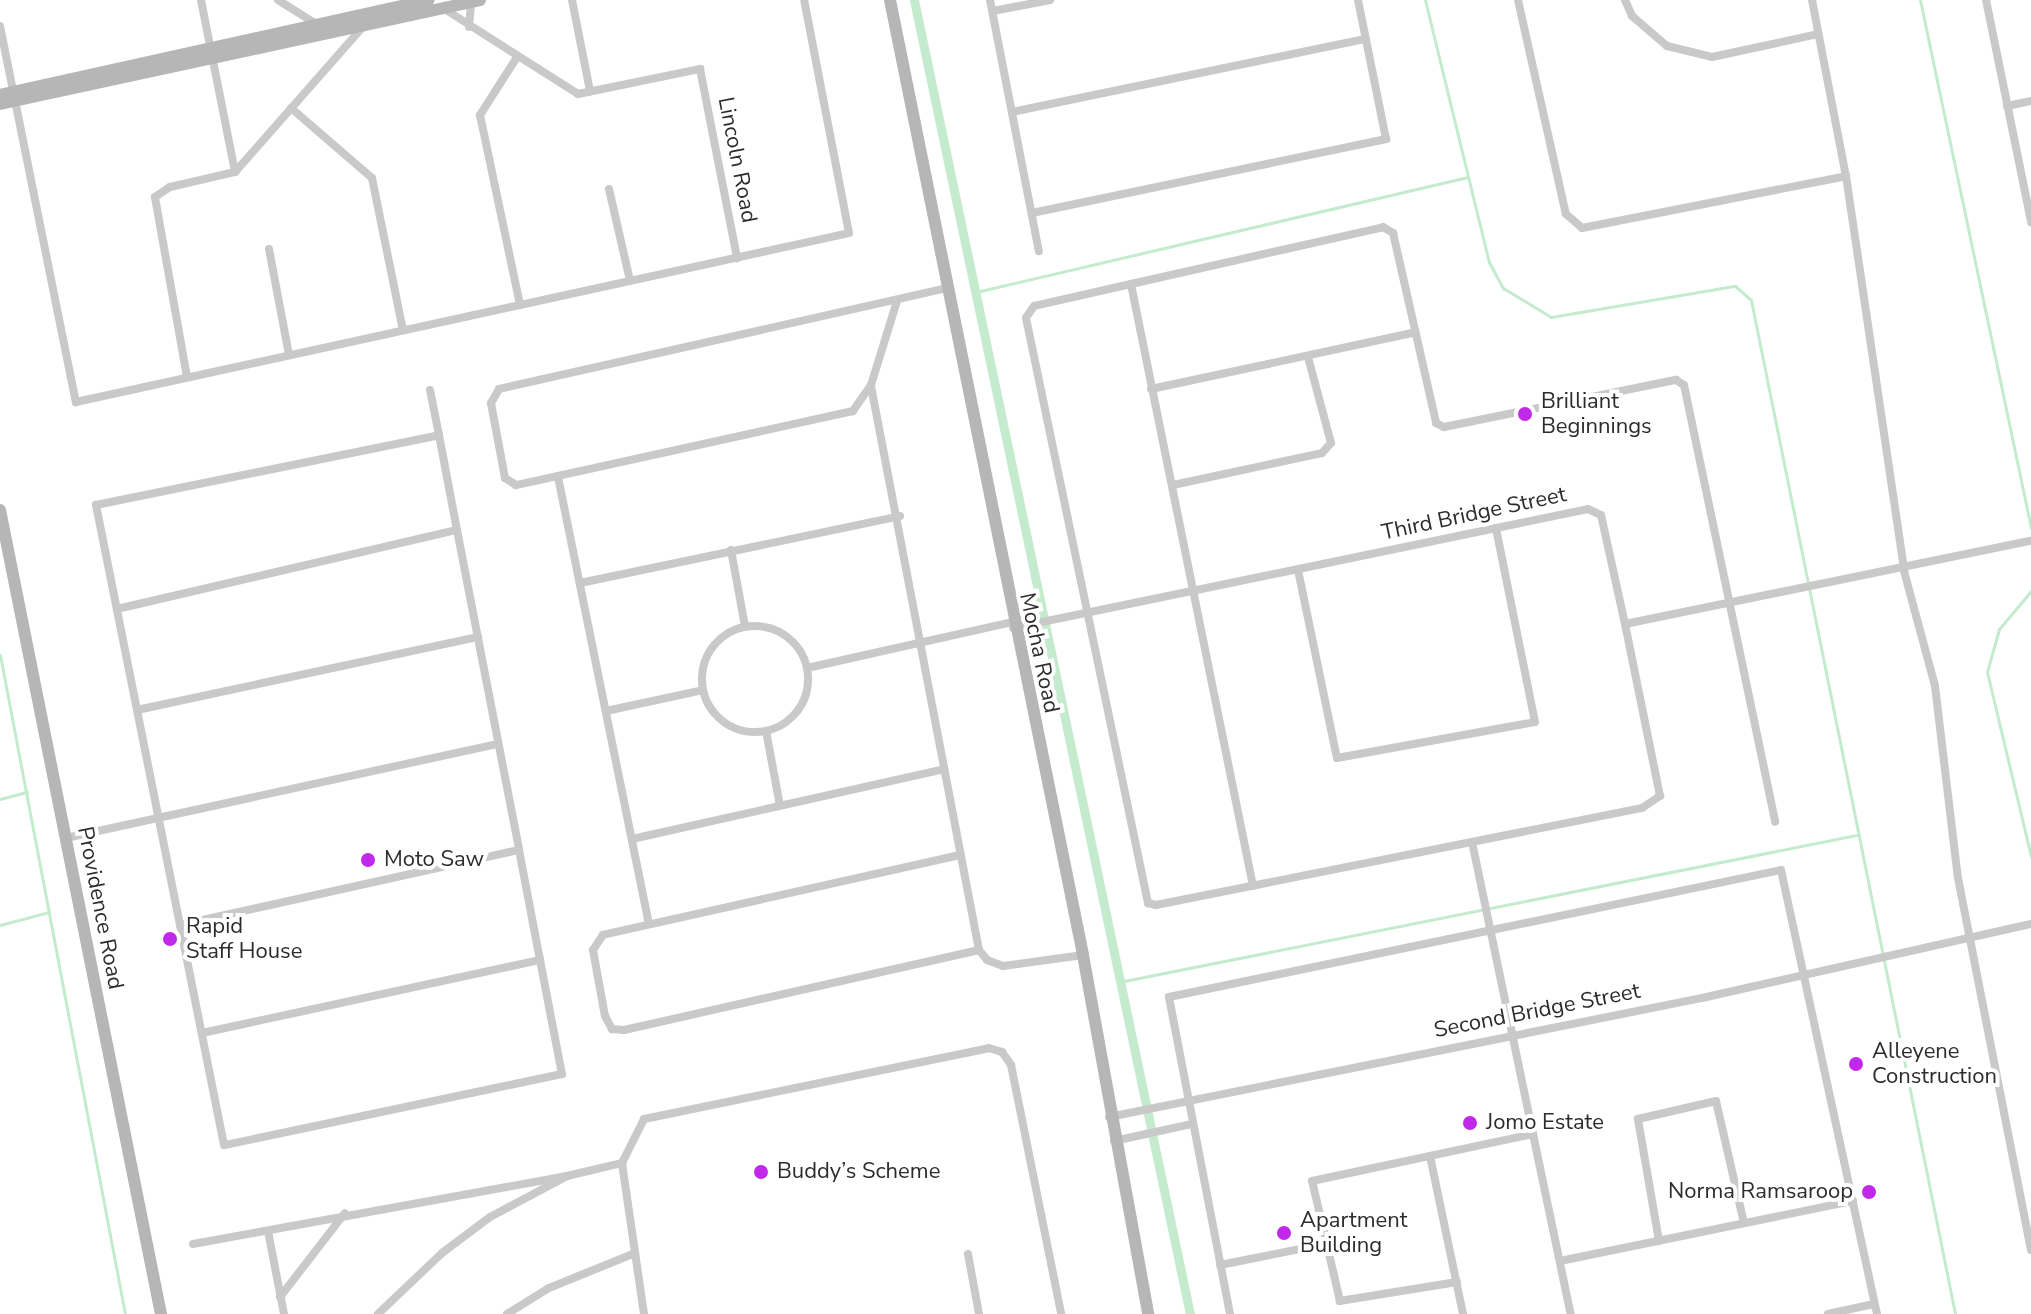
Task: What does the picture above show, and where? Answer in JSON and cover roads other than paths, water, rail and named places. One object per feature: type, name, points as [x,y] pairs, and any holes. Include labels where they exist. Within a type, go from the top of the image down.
[{"type":"street","points":[[201,0],[235,172]]},
{"type":"street","points":[[278,0],[318,26]]},
{"type":"street","points":[[212,54],[429,0]]},
{"type":"street","points":[[443,8],[578,94],[590,91],[572,0]]},
{"type":"street","points":[[0,26],[76,402],[849,233],[804,0]]},
{"type":"street","name":"Mocha Road","points":[[890,0],[1013,625],[1083,955],[1109,1117],[1148,1314]]},
{"type":"street","points":[[990,0],[1039,251]]},
{"type":"street","points":[[993,11],[1050,0]]},
{"type":"street","points":[[1032,213],[1386,139],[1358,0]]},
{"type":"street","points":[[1518,0],[1566,214],[1582,228],[1846,176]]},
{"type":"street","points":[[1625,0],[1632,16],[1667,46],[1712,57],[1818,34]]},
{"type":"street","points":[[1812,0],[1846,176],[1904,571],[1935,686],[1958,878],[2031,1250]]},
{"type":"street","points":[[1986,0],[2031,222]]},
{"type":"street","points":[[0,95],[15,96],[476,1],[469,27]]},
{"type":"street","points":[[187,377],[155,197],[170,187],[235,172],[365,25]]},
{"type":"street","points":[[1012,112],[1366,39]]},
{"type":"street","points":[[517,57],[480,115],[520,305]]},
{"type":"street","name":"Lincoln Road","points":[[590,91],[700,69],[737,258]]},
{"type":"street","points":[[0,104],[15,96]]},
{"type":"street","points":[[2007,106],[2031,101]]},
{"type":"street","points":[[291,108],[372,178],[403,330]]},
{"type":"street","points":[[609,189],[630,281]]},
{"type":"street","points":[[1775,822],[1732,602],[1684,385],[1676,380],[1444,427],[1436,423],[1412,333],[1393,233],[1383,227],[1034,306],[1026,318],[1085,613],[1148,903],[1253,886],[1642,808],[1660,796],[1623,615],[1732,602],[1818,587],[1904,571],[2031,541]]},
{"type":"street","points":[[269,249],[289,355]]},
{"type":"street","points":[[1131,284],[1253,886]]},
{"type":"street","points":[[897,301],[871,385],[858,407],[844,414],[516,485],[505,478],[491,403],[495,391],[949,288]]},
{"type":"street","points":[[1151,389],[1412,333]]},
{"type":"street","points":[[1173,485],[1322,453],[1331,443],[1308,357]]},
{"type":"street","points":[[871,385],[900,516],[920,643],[979,950],[987,960],[1003,966],[1083,955]]},
{"type":"street","points":[[430,390],[439,435],[478,637],[562,1074],[224,1145],[96,505],[439,435]]},
{"type":"street","points":[[558,477],[649,924]]},
{"type":"street","name":"Third Bridge Street","points":[[807,668],[1588,509],[1601,515],[1623,615]]},
{"type":"street","name":"Providence Road","points":[[0,510],[161,1314]]},
{"type":"street","points":[[580,583],[900,516]]},
{"type":"street","points":[[1298,570],[1337,758],[1535,722],[1496,528]]},
{"type":"street","points":[[117,609],[457,530]]},
{"type":"street","name":"Providence Road","points":[[0,547],[154,1314]]},
{"type":"street","points":[[731,550],[745,626]]},
{"type":"street","points":[[745,626],[784,634],[807,668],[807,693],[800,708],[782,725],[766,731],[726,724],[703,690],[702,673],[711,649],[722,637],[745,626]]},
{"type":"street","points":[[137,710],[478,637]]},
{"type":"street","points":[[606,711],[703,690]]},
{"type":"street","points":[[766,731],[780,806]]},
{"type":"street","points":[[66,838],[498,744]]},
{"type":"street","points":[[632,839],[944,769]]},
{"type":"street","points":[[1472,842],[1571,1314]]},
{"type":"street","points":[[180,925],[519,850]]},
{"type":"street","points":[[960,855],[603,935],[594,945],[607,1024],[617,1031],[979,950]]},
{"type":"street","points":[[1230,1314],[1186,1101],[1169,997],[1489,922],[1781,870],[1877,1314]]},
{"type":"street","name":"Second Bridge Street","points":[[1109,1117],[1876,959],[2031,924]]},
{"type":"street","points":[[202,1033],[540,960]]},
{"type":"street","points":[[644,1314],[622,1163],[644,1119],[996,1049],[1011,1065],[1061,1314]]},
{"type":"street","points":[[1659,1241],[1638,1119],[1716,1101],[1744,1223]]},
{"type":"street","points":[[1114,1141],[1191,1124]]},
{"type":"street","points":[[1457,1282],[1340,1301],[1312,1181],[1533,1134]]},
{"type":"street","points":[[1430,1156],[1463,1314]]},
{"type":"street","points":[[193,1244],[345,1213],[567,1176],[622,1163]]},
{"type":"street","points":[[378,1314],[442,1253],[490,1217],[567,1176]]},
{"type":"street","points":[[1560,1261],[1853,1201]]},
{"type":"street","points":[[280,1297],[345,1213]]},
{"type":"street","points":[[268,1231],[284,1314]]},
{"type":"street","points":[[1220,1265],[1325,1244]]},
{"type":"street","points":[[507,1314],[549,1288],[635,1253]]},
{"type":"street","points":[[968,1254],[979,1314]]},
{"type":"street","points":[[1828,1314],[1874,1304]]},
{"type":"waterway","points":[[914,0],[1190,1314]]},
{"type":"waterway","points":[[1425,0],[1489,262],[1503,288],[1551,317],[1735,286],[1751,300],[1955,1314]]},
{"type":"waterway","points":[[1920,0],[2031,528]]},
{"type":"waterway","points":[[976,292],[1468,177]]},
{"type":"waterway","points":[[2031,591],[1999,629],[1987,672],[2031,857]]},
{"type":"waterway","points":[[0,655],[125,1314]]},
{"type":"waterway","points":[[0,799],[27,792]]},
{"type":"waterway","points":[[1119,982],[1857,835]]},
{"type":"waterway","points":[[0,925],[49,912]]},
{"type":"place","name":"Brilliant Beginnings","points":[[1525,414]]},
{"type":"place","name":"Moto Saw","points":[[368,860]]},
{"type":"place","name":"Rapid Staff House","points":[[170,939]]},
{"type":"place","name":"Alleyene Construction","points":[[1856,1064]]},
{"type":"place","name":"Jomo Estate","points":[[1470,1123]]},
{"type":"place","name":"Buddy’s Scheme","points":[[761,1172]]},
{"type":"place","name":"Norma Ramsaroop","points":[[1869,1192]]},
{"type":"place","name":"Apartment Building","points":[[1284,1233]]}]
